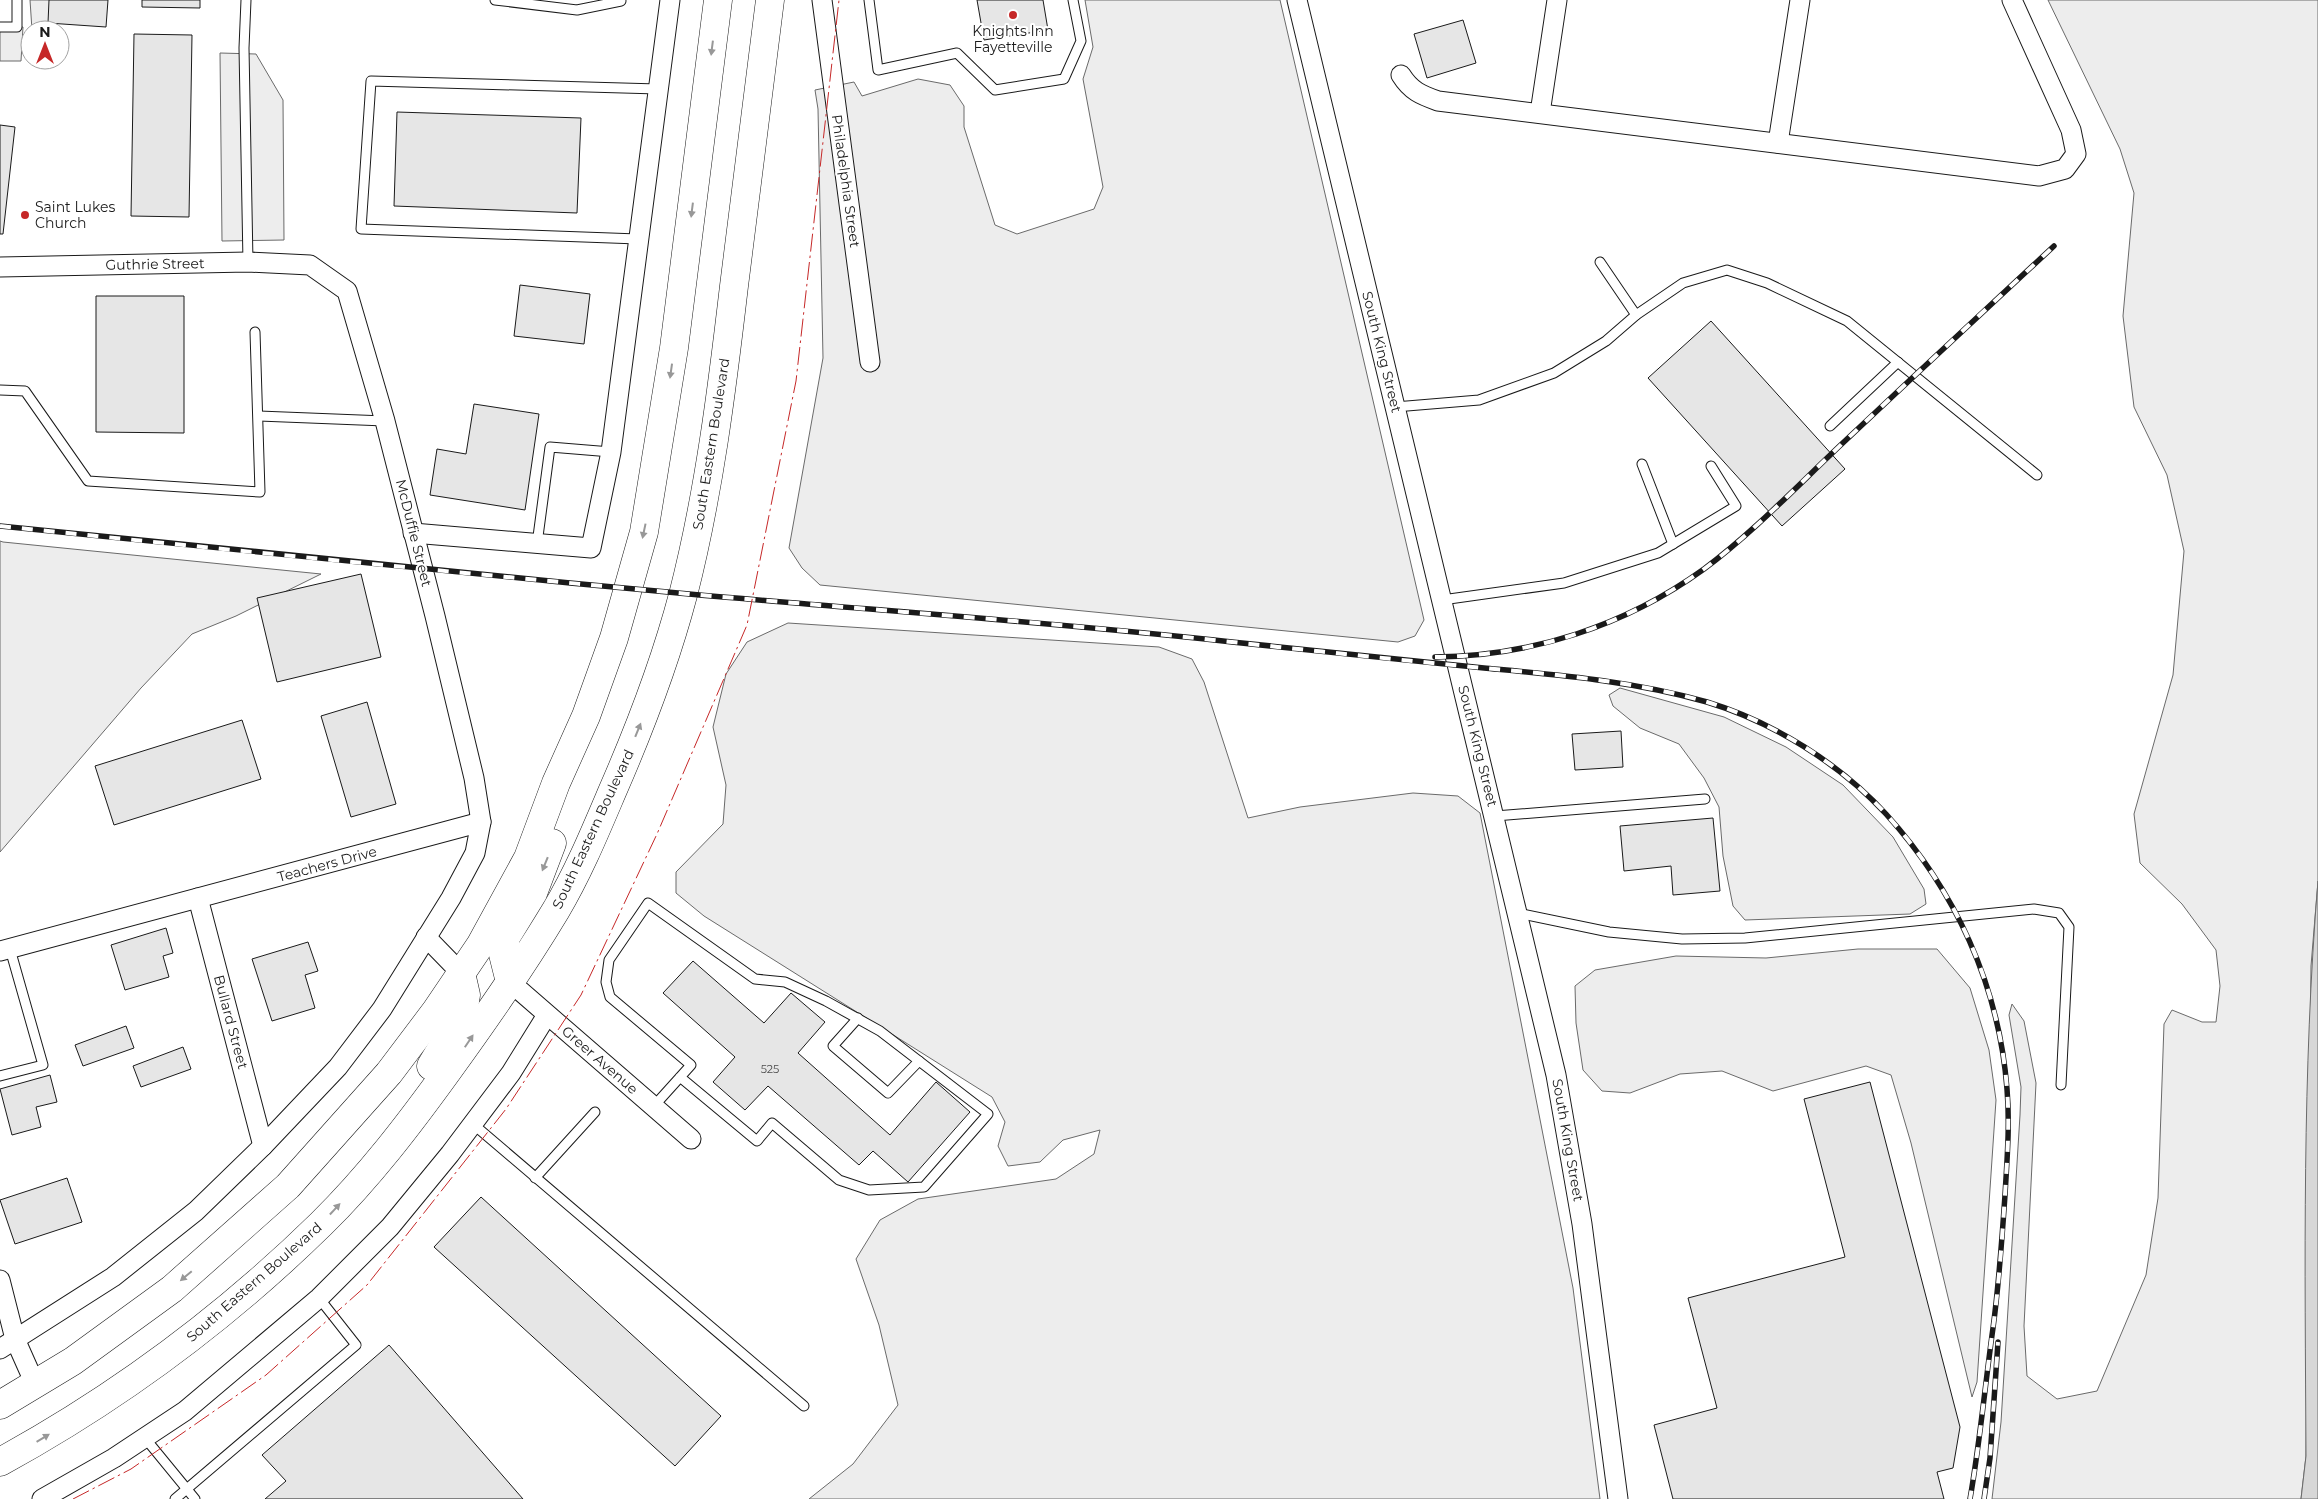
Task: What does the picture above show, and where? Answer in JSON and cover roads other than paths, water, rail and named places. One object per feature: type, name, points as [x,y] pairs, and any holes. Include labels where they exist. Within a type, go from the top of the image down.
[{"type":"highway","points":[[0,1405],[73,1361],[172,1289],[288,1186],[389,1073],[435,1012],[481,944],[528,858],[556,783],[586,716],[614,638],[644,532],[674,348],[718,0]]},
{"type":"highway","name":"South Eastern Boulevard","points":[[0,1462],[98,1405],[185,1342],[272,1270],[322,1223],[366,1177],[416,1114],[510,982],[556,908],[602,814],[661,668],[683,593],[702,505],[717,413],[770,0]]},
{"type":"highway","points":[[510,982],[503,954],[506,937],[533,893],[548,858],[586,716]]},
{"type":"highway","points":[[366,1177],[463,1013],[466,995],[461,973]]},
{"type":"street","points":[[413,533],[591,548],[611,452],[670,0]]},
{"type":"street","name":"Philadelphia Street","points":[[822,0],[870,362]]},
{"type":"street","name":"South King Street","points":[[1297,0],[1556,1075],[1572,1160],[1618,1499]]},
{"type":"street","points":[[1540,113],[1557,0]]},
{"type":"street","points":[[1778,144],[1800,0]]},
{"type":"street","points":[[1401,75],[1408,86],[1418,94],[1438,101],[2040,176],[2065,169],[2076,154],[2071,130],[2012,0]]},
{"type":"street","name":"Guthrie Street","points":[[0,267],[248,262],[310,266]]},
{"type":"street","name":"McDuffie Street","points":[[310,266],[347,291],[385,421],[474,778],[481,822]]},
{"type":"street","points":[[8,1344],[113,1277],[196,1211],[263,1146],[338,1067],[382,1009],[451,898],[475,853],[481,822]]},
{"type":"street","name":"Teachers Drive","points":[[5,950],[481,822]]},
{"type":"street","name":"Bullard Street","points":[[198,898],[263,1146]]},
{"type":"street","points":[[426,936],[461,973]]},
{"type":"street","name":"Greer Avenue","points":[[510,982],[690,1139]]},
{"type":"street","points":[[42,1499],[114,1458],[185,1410],[319,1298],[390,1228],[511,1073],[548,1015]]},
{"type":"street","points":[[0,1280],[8,1344],[35,1384]]},
{"type":"lane","points":[[0,27],[17,27],[17,0]]},
{"type":"lane","points":[[246,0],[244,48],[248,262]]},
{"type":"lane","points":[[495,0],[577,10],[623,0]]},
{"type":"lane","points":[[869,0],[878,70],[957,53],[995,90],[1064,79],[1082,41],[1073,0]]},
{"type":"lane","points":[[638,239],[361,229],[371,81],[658,89]]},
{"type":"lane","points":[[1600,262],[1636,315]]},
{"type":"lane","points":[[1395,407],[1479,400],[1554,373],[1606,341],[1636,315],[1683,283],[1727,270],[1767,283],[1847,321],[2037,475]]},
{"type":"lane","points":[[0,390],[25,391],[88,481],[260,492],[255,332]]},
{"type":"lane","points":[[1830,426],[1898,362]]},
{"type":"lane","points":[[258,416],[385,421]]},
{"type":"lane","points":[[537,544],[550,447],[611,452]]},
{"type":"lane","points":[[1642,464],[1673,544]]},
{"type":"lane","points":[[1442,600],[1564,583],[1658,553],[1736,506],[1711,466]]},
{"type":"lane","points":[[1495,816],[1705,800]]},
{"type":"lane","points":[[654,1106],[690,1065],[610,997],[606,982],[609,960],[648,903],[755,979],[784,982],[826,1001],[880,1031],[988,1114],[924,1187],[869,1190],[839,1180],[772,1123],[757,1141],[680,1077]]},
{"type":"lane","points":[[1517,913],[1609,932],[1682,939],[1745,938],[2034,909],[2059,913],[2069,928],[2061,1085]]},
{"type":"lane","points":[[0,1076],[43,1065],[5,950]]},
{"type":"lane","points":[[858,1018],[833,1046],[888,1093],[919,1061]]},
{"type":"lane","points":[[535,1178],[595,1112]]},
{"type":"lane","points":[[473,1124],[804,1406]]},
{"type":"lane","points":[[175,1499],[356,1346],[319,1298]]},
{"type":"lane","points":[[145,1438],[195,1499]]},
{"type":"railway","points":[[1435,657],[1507,651],[1542,644],[1610,622],[1674,589],[1704,569],[1759,523],[2054,246]]},
{"type":"railway","points":[[0,526],[603,586],[1096,628],[1568,676],[1680,695],[1732,710],[1756,721],[1804,746],[1826,761],[1868,795],[1911,843],[1933,874],[1969,941],[1983,976],[1994,1013],[2002,1050],[2007,1089],[2007,1155],[1997,1295],[1980,1435],[1970,1499]]},
{"type":"railway","points":[[1984,1499],[1990,1458],[1998,1342]]},
{"type":"place","name":"Knights Inn Fayetteville","points":[[1013,15]]},
{"type":"place","name":"Saint Lukes Church","points":[[25,215]]}]
